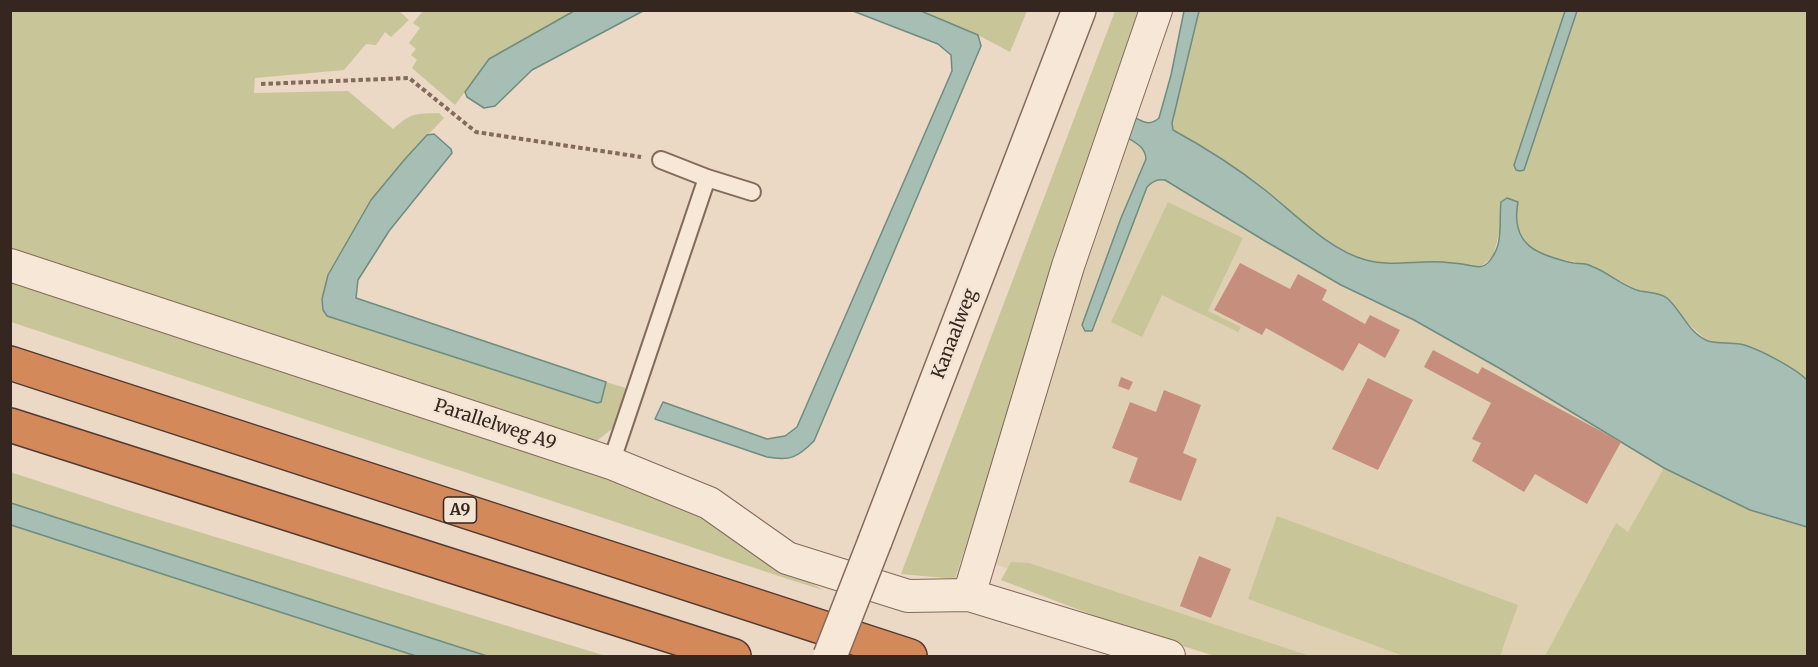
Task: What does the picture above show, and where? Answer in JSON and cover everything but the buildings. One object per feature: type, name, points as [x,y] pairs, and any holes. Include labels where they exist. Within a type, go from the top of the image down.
[{"type":"highway","name":"A9","points":[[10,363],[910,657]]},
{"type":"highway","points":[[10,425],[734,657]]},
{"type":"street","name":"Kanaalweg","points":[[830,657],[1079,10]]},
{"type":"street","points":[[969,594],[1068,266],[1156,10]]},
{"type":"street","name":"Parallelweg A9","points":[[10,265],[611,463],[709,503],[787,558],[908,596],[969,594],[1169,657]]},
{"type":"lane","points":[[661,160],[752,192]]},
{"type":"lane","points":[[611,463],[707,178]]},
{"type":"path","points":[[261,84],[409,78],[476,132],[661,160]]},
{"type":"shaded area","points":[[399,11],[409,20],[391,37],[385,32],[376,45],[366,44],[344,70],[255,78],[254,93],[348,91],[393,129],[414,115],[439,113],[444,118],[405,159],[323,310],[327,316],[596,403],[601,401],[606,382],[629,389],[613,428],[589,447],[11,258],[10,12]]},
{"type":"shaded area","points":[[423,11],[574,11],[489,59],[455,105],[412,68],[417,60],[411,55],[416,49],[409,43],[420,28],[413,23]]},
{"type":"shaded area","points":[[574,11],[643,11],[532,70],[495,106],[484,108],[467,97],[465,92],[489,59]]},
{"type":"shaded area","points":[[853,11],[921,11],[978,35],[981,46],[814,441],[793,457],[782,459],[767,457],[655,419],[663,402],[767,439],[785,436],[797,427],[952,71],[951,55],[938,44]]},
{"type":"shaded area","points":[[921,11],[1027,11],[1010,52],[978,35]]},
{"type":"shaded area","points":[[1115,11],[1144,11],[1099,133],[955,579],[901,574]]},
{"type":"shaded area","points":[[1184,11],[1199,11],[1172,123],[1173,130],[1243,173],[1339,249],[1375,262],[1434,262],[1483,266],[1490,261],[1496,250],[1501,202],[1507,198],[1518,202],[1518,229],[1522,238],[1538,252],[1560,260],[1589,265],[1633,289],[1664,296],[1701,338],[1712,342],[1736,343],[1756,349],[1803,376],[1808,381],[1807,527],[1750,510],[1664,468],[1499,368],[1414,320],[1341,285],[1165,180],[1155,181],[1147,187],[1092,331],[1085,331],[1082,325],[1121,218],[1146,159],[1142,148],[1125,136],[1132,116],[1149,123],[1159,118],[1171,75]]},
{"type":"shaded area","points":[[1199,11],[1565,11],[1514,165],[1520,171],[1524,170],[1577,11],[1807,11],[1807,381],[1749,347],[1738,343],[1706,340],[1655,293],[1640,291],[1590,265],[1548,257],[1532,250],[1519,235],[1516,210],[1518,202],[1499,233],[1493,257],[1480,267],[1436,262],[1383,263],[1349,255],[1209,150],[1173,130],[1172,123]]},
{"type":"shaded area","points":[[1565,11],[1577,11],[1524,170],[1516,170],[1514,165]]},
{"type":"shaded area","points":[[1092,115],[1807,495],[1807,656],[1266,656],[1039,581],[941,543]]},
{"type":"shaded area","points":[[434,134],[451,149],[452,153],[389,231],[358,280],[356,298],[606,382],[601,402],[597,403],[327,316],[323,310],[322,299],[328,275],[371,200],[427,135]]},
{"type":"shaded area","points":[[1168,202],[1243,238],[1208,311],[1241,327],[1238,332],[1162,295],[1142,337],[1111,322]]},
{"type":"shaded area","points":[[11,283],[306,373],[673,500],[726,534],[823,590],[11,322]]},
{"type":"shaded area","points":[[1664,468],[1750,510],[1807,527],[1807,656],[1545,656],[1616,523],[1628,532]]},
{"type":"shaded area","points":[[10,472],[606,656],[487,656],[11,503]]},
{"type":"shaded area","points":[[11,503],[487,656],[416,656],[11,525]]},
{"type":"shaded area","points":[[1277,516],[1518,605],[1500,656],[1404,656],[1248,599]]},
{"type":"shaded area","points":[[11,525],[416,656],[11,656]]},
{"type":"shaded area","points":[[1011,562],[1029,563],[1310,656],[1215,656],[1137,632],[1001,580]]}]
